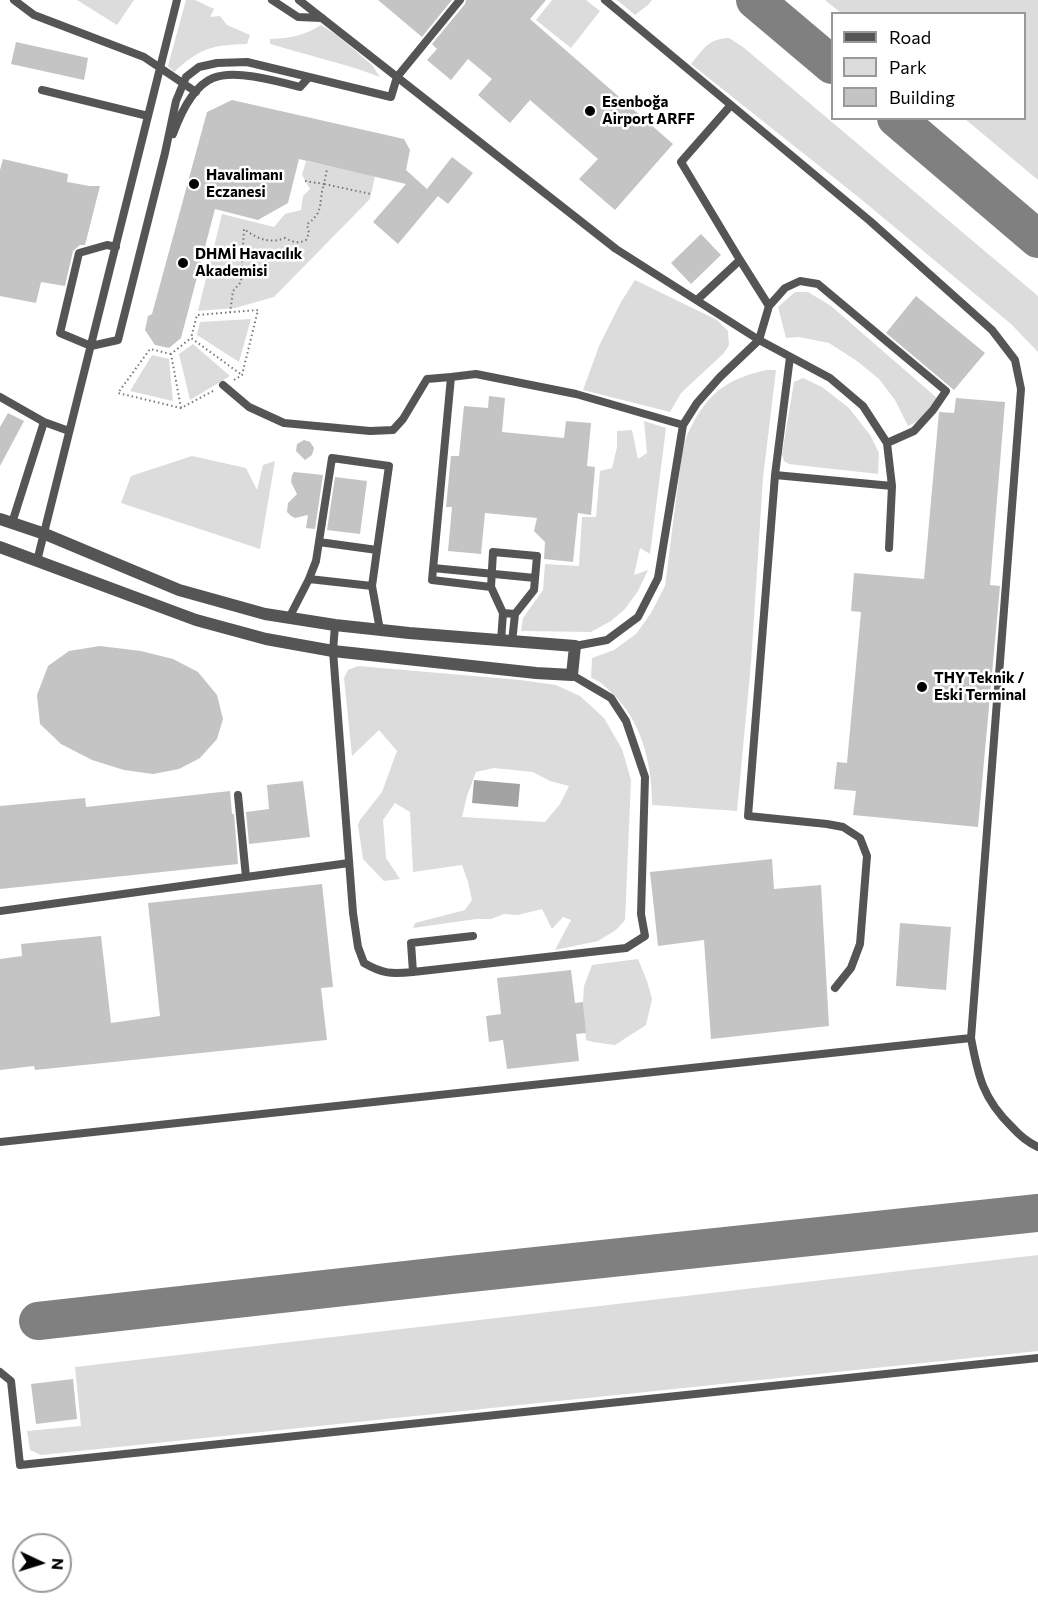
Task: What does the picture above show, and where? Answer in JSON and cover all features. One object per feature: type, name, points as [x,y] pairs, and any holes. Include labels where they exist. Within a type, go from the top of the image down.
[{"type":"street","points":[[0,547],[196,620],[266,639],[333,651],[572,675],[575,646],[335,626],[265,614],[179,590],[45,534],[6,521]]},
{"type":"lane","points":[[14,0],[34,15],[144,57],[196,92]]},
{"type":"lane","points":[[37,561],[177,0]]},
{"type":"lane","points":[[272,0],[298,17],[322,18]]},
{"type":"lane","points":[[299,0],[616,249],[759,340],[830,378],[863,406],[887,442],[892,486],[889,548]]},
{"type":"lane","points":[[116,247],[107,245],[79,253],[60,333],[91,346],[118,340],[176,101],[186,77],[199,67],[217,63],[247,62],[391,97],[397,77],[460,0]]},
{"type":"lane","points":[[605,0],[870,221],[992,330],[1015,360],[1022,389],[971,1038],[976,1067],[986,1096],[999,1116],[1026,1141],[1038,1147]]},
{"type":"lane","points":[[165,153],[183,110],[196,92],[212,78],[252,76],[300,87],[309,77]]},
{"type":"lane","points":[[42,90],[148,117]]},
{"type":"lane","points":[[731,105],[681,162],[769,306]]},
{"type":"lane","points":[[697,300],[740,260]]},
{"type":"lane","points":[[575,646],[607,640],[638,617],[658,578],[684,425],[697,404],[720,377],[759,340],[769,306],[785,288],[800,281],[818,284],[946,391],[914,431],[887,442]]},
{"type":"lane","points":[[790,357],[775,475],[748,816],[843,827],[860,838],[867,856],[860,944],[851,968],[835,988]]},
{"type":"lane","points":[[223,385],[249,407],[284,423],[370,431],[393,430],[403,419],[427,379],[476,374],[576,394],[684,425]]},
{"type":"lane","points":[[451,377],[432,580],[491,586]]},
{"type":"lane","points":[[0,397],[44,422],[69,431]]},
{"type":"lane","points":[[6,521],[44,422]]},
{"type":"lane","points":[[289,618],[316,561],[332,458],[389,466],[372,586],[380,630]]},
{"type":"lane","points":[[775,475],[892,486]]},
{"type":"lane","points":[[319,542],[377,550]]},
{"type":"lane","points":[[494,552],[537,556],[534,590],[514,614],[507,641],[503,613],[491,586],[494,552]]},
{"type":"lane","points":[[433,568],[535,578]]},
{"type":"lane","points":[[309,579],[372,586]]},
{"type":"lane","points":[[503,613],[514,614]]},
{"type":"lane","points":[[335,626],[333,651],[353,914],[358,947],[364,963],[378,971],[390,974],[626,948],[645,936],[641,914],[645,777],[626,721],[611,698],[572,675]]},
{"type":"lane","points":[[238,795],[246,878]]},
{"type":"lane","points":[[0,911],[349,863]]},
{"type":"lane","points":[[413,972],[411,944],[473,936]]},
{"type":"lane","points":[[0,1142],[971,1038]]},
{"type":"lane","points":[[0,1372],[11,1381],[20,1465],[1038,1358]]},
{"type":"path","points":[[230,313],[233,291],[241,282],[244,229],[252,236],[264,240],[276,242],[285,238],[299,243],[306,240],[309,233],[307,224],[318,214],[321,206],[320,196],[327,169]]},
{"type":"path","points":[[305,181],[371,194]]},
{"type":"path","points":[[258,310],[242,375],[181,408],[118,393],[150,349],[171,354],[191,338],[197,315],[258,310]]},
{"type":"path","points":[[191,338],[242,375]]},
{"type":"path","points":[[171,354],[181,408]]},
{"type":"green space","points":[[77,0],[134,0],[117,25]]},
{"type":"green space","points":[[186,0],[195,0],[214,9],[210,17],[220,16],[227,25],[250,35],[247,44],[224,45],[207,49],[174,72],[168,66]]},
{"type":"green space","points":[[552,0],[586,0],[600,11],[571,48],[536,20]]},
{"type":"green space","points":[[617,0],[652,0],[635,15]]},
{"type":"green space","points":[[825,0],[1038,0],[1038,180],[966,120],[1026,120],[1026,12],[840,12]]},
{"type":"green space","points":[[321,25],[338,36],[372,65],[380,77],[270,44],[270,39],[297,36]]},
{"type":"green space","points":[[729,38],[743,47],[1038,296],[1038,352],[1011,324],[862,200],[691,64],[711,43]]},
{"type":"green space","points":[[306,161],[375,176],[370,199],[274,297],[235,308],[198,311],[222,214],[274,227],[285,214],[301,210],[303,196],[310,189],[302,175]]},
{"type":"green space","points":[[635,280],[717,320],[728,331],[729,345],[724,353],[681,393],[670,412],[583,390],[599,346]]},
{"type":"green space","points":[[795,292],[808,292],[831,306],[937,398],[920,420],[908,426],[895,400],[879,379],[829,343],[799,337],[786,338],[778,307]]},
{"type":"green space","points":[[251,319],[239,362],[197,335],[200,322]]},
{"type":"green space","points":[[193,344],[230,376],[190,400],[179,354]]},
{"type":"green space","points":[[152,355],[169,359],[173,401],[130,391]]},
{"type":"green space","points":[[766,370],[776,370],[763,478],[751,663],[737,811],[652,805],[648,761],[639,732],[624,706],[601,683],[591,678],[592,658],[614,650],[636,634],[651,613],[665,586],[683,445],[697,416],[705,404],[724,387],[735,380]]},
{"type":"green space","points":[[803,378],[822,387],[849,408],[870,435],[879,453],[878,474],[789,464],[784,461],[782,454],[794,382]]},
{"type":"green space","points":[[644,421],[666,428],[650,554],[640,548],[634,575],[648,570],[638,591],[625,609],[611,621],[591,632],[521,631],[523,618],[543,590],[545,564],[579,566],[582,517],[596,517],[600,471],[612,468],[617,447],[617,431],[632,430],[638,459],[647,453]]},
{"type":"green space","points":[[192,456],[246,468],[257,490],[263,465],[275,461],[260,549],[121,503],[131,476]]},
{"type":"green space","points":[[358,666],[556,685],[580,696],[604,718],[622,749],[631,780],[625,920],[616,930],[598,941],[555,950],[571,920],[563,917],[552,929],[542,909],[518,915],[504,914],[491,919],[413,928],[415,923],[465,910],[472,900],[468,882],[462,865],[413,872],[410,812],[395,803],[383,820],[386,858],[400,879],[384,881],[363,859],[358,825],[382,792],[397,751],[379,730],[352,756],[344,678],[348,670]],"holes":[[[494,768],[533,772],[550,781],[569,786],[560,804],[545,822],[462,817],[476,772]]]},
{"type":"green space","points":[[638,959],[652,999],[646,1025],[615,1045],[586,1040],[584,986],[592,965]]},
{"type":"green space","points":[[1038,1255],[1038,1351],[41,1455],[30,1450],[27,1431],[81,1426],[75,1367]]},
{"type":"shaded area","points":[[474,780],[520,784],[518,807],[472,803]]},
{"type":"building","points":[[378,0],[452,0],[422,37]]},
{"type":"building","name":"Esenboğa Airport ARFF","points":[[466,0],[546,0],[530,19],[673,144],[615,210],[579,179],[598,159],[530,100],[510,123],[478,95],[492,79],[468,59],[451,80],[427,60],[437,49],[432,44]]},
{"type":"building","points":[[16,42],[88,58],[84,80],[11,64]]},
{"type":"building","name":"DHMİ Havacılık Akademisi","points":[[232,100],[404,139],[410,150],[406,170],[427,189],[452,157],[473,173],[448,204],[438,196],[398,244],[373,222],[406,184],[299,159],[288,203],[258,220],[215,209],[181,338],[169,348],[155,345],[145,330],[148,316],[152,314],[207,112]]},
{"type":"building","points":[[3,159],[68,174],[67,182],[100,186],[85,245],[80,245],[73,251],[65,286],[41,282],[36,303],[0,296],[0,170]]},
{"type":"building","points":[[701,234],[721,255],[691,284],[671,263]]},
{"type":"building","points":[[916,296],[985,353],[954,390],[886,333]]},
{"type":"building","points":[[489,396],[505,398],[502,432],[564,438],[566,421],[591,423],[587,466],[595,467],[591,515],[578,513],[573,562],[544,559],[545,542],[534,531],[537,518],[485,513],[481,554],[448,551],[452,507],[446,507],[451,456],[459,456],[464,406],[488,408]]},
{"type":"building","name":"THY Teknik / Eski Terminal","points":[[956,398],[1005,402],[990,585],[1000,586],[978,827],[853,815],[856,791],[834,789],[837,762],[847,763],[861,612],[851,611],[854,573],[924,579],[939,412],[954,413]]},
{"type":"building","points":[[8,413],[24,421],[0,466],[0,427]]},
{"type":"building","points":[[304,440],[310,442],[314,448],[312,455],[305,460],[296,451],[297,444]]},
{"type":"building","points":[[294,472],[323,475],[315,529],[306,528],[308,515],[295,518],[287,512],[288,503],[297,494],[291,482]]},
{"type":"building","points":[[335,477],[367,481],[360,534],[327,530]]},
{"type":"building","points":[[100,646],[141,651],[173,659],[198,672],[217,695],[223,719],[217,739],[200,758],[179,769],[153,774],[124,770],[92,760],[61,744],[40,724],[37,695],[48,666],[69,651]]},
{"type":"building","points":[[303,781],[310,837],[249,844],[246,812],[269,809],[267,785]]},
{"type":"building","points":[[230,791],[238,864],[0,889],[0,806],[85,798],[86,807]]},
{"type":"building","points":[[772,859],[774,889],[821,885],[829,1026],[711,1039],[704,940],[658,946],[650,872]]},
{"type":"building","points":[[322,884],[333,987],[321,988],[327,1040],[35,1070],[34,1066],[0,1070],[0,959],[22,956],[21,944],[101,936],[111,1023],[160,1016],[148,903]]},
{"type":"building","points":[[900,923],[951,927],[946,990],[896,986]]},
{"type":"building","points":[[571,970],[575,1003],[583,1002],[586,1033],[576,1034],[579,1061],[507,1069],[503,1040],[489,1042],[486,1016],[501,1014],[497,978]]},
{"type":"building","points":[[73,1379],[77,1419],[36,1424],[31,1384]]},
{"type":"taxiway","points":[[755,0],[831,64]]},
{"type":"taxiway","points":[[898,120],[1038,239]]},
{"type":"taxiway","points":[[38,1321],[1038,1213]]},
{"type":"place","name":"Esenboğa Airport ARFF","points":[[590,111]]},
{"type":"place","name":"Havalimanı Eczanesi","points":[[194,184]]},
{"type":"place","name":"DHMİ Havacılık Akademisi","points":[[183,263]]},
{"type":"place","name":"THY Teknik / Eski Terminal","points":[[922,687]]}]
